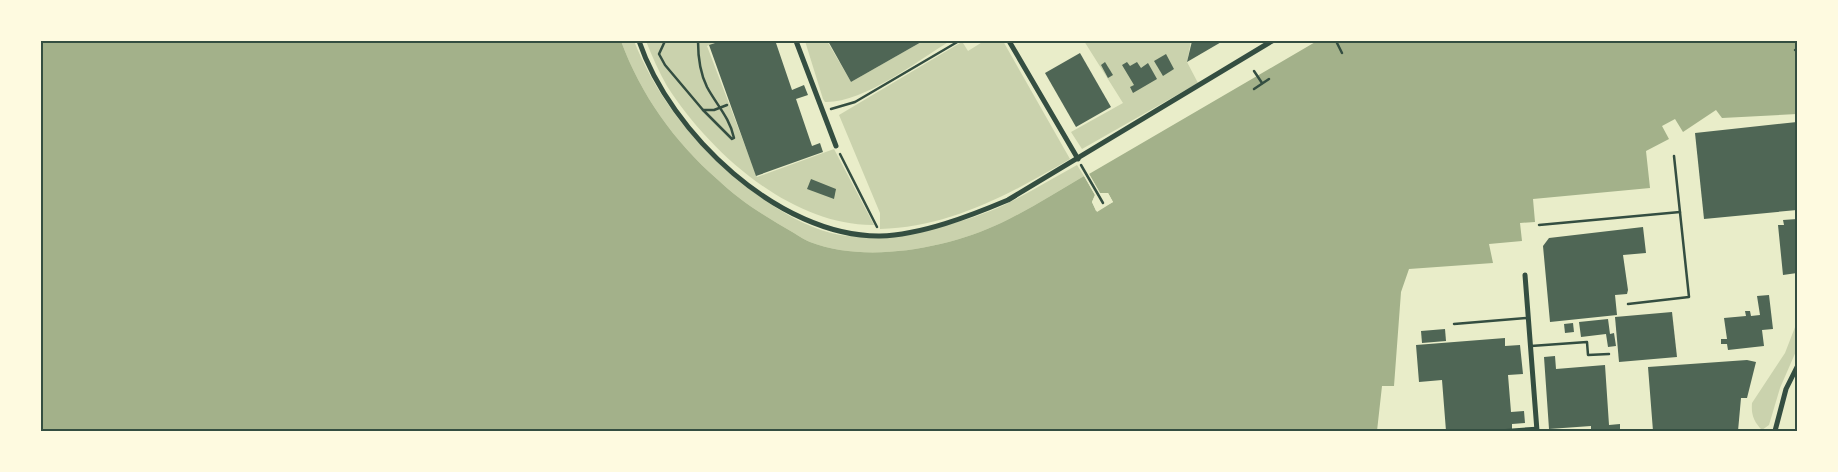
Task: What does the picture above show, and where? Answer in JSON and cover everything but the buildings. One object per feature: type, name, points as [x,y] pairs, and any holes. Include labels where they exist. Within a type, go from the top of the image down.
[{"type":"street","points":[[639,41],[655,79],[673,107],[721,163],[760,194],[806,222],[850,234],[881,236],[910,231],[973,215],[1008,200],[1272,41]]},
{"type":"street","points":[[796,41],[836,146]]},
{"type":"street","points":[[1009,41],[1078,159]]},
{"type":"street","points":[[1525,275],[1537,429]]},
{"type":"street","points":[[1775,431],[1786,389],[1797,367]]},
{"type":"lane","points":[[1628,304],[1689,297],[1674,156]]},
{"type":"lane","points":[[1539,225],[1680,212]]},
{"type":"lane","points":[[1454,324],[1528,318]]},
{"type":"lane","points":[[1531,346],[1587,342],[1588,355],[1609,354]]},
{"type":"lane","points":[[1495,431],[1537,429]]},
{"type":"path","points":[[665,41],[659,54],[665,65],[703,110],[732,139],[734,134],[706,85],[698,59],[698,41]]},
{"type":"path","points":[[822,111],[855,102],[959,41]]},
{"type":"path","points":[[1336,41],[1342,53]]},
{"type":"path","points":[[1254,71],[1262,83]]},
{"type":"path","points":[[1254,89],[1269,79]]},
{"type":"path","points":[[703,110],[720,108],[727,105]]},
{"type":"path","points":[[836,146],[881,236]]},
{"type":"path","points":[[1078,159],[1103,203]]},
{"type":"shaded area","points":[[41,41],[621,41],[638,80],[660,116],[687,149],[726,187],[763,215],[808,241],[832,249],[856,252],[907,250],[957,240],[1012,218],[1084,176],[1095,195],[1092,202],[1096,211],[1113,202],[1108,193],[1100,193],[1089,174],[1317,41],[1797,41],[1797,114],[1722,118],[1716,110],[1683,132],[1675,119],[1662,126],[1669,139],[1646,151],[1650,188],[1533,199],[1535,222],[1520,223],[1522,241],[1489,244],[1493,263],[1409,269],[1401,292],[1394,386],[1382,386],[1377,431],[41,431]]},
{"type":"shaded area","points":[[621,41],[634,41],[652,78],[674,112],[699,143],[728,171],[752,191],[789,216],[831,233],[872,237],[895,235],[943,226],[1004,205],[1077,165],[1084,176],[1001,223],[957,240],[907,250],[882,252],[856,252],[832,249],[810,242],[773,221],[744,202],[701,164],[660,116],[638,80]]},
{"type":"shaded area","points":[[646,41],[719,41],[707,46],[757,177],[834,149],[874,225],[843,222],[813,213],[783,199],[755,181],[705,136],[685,111],[664,81]]},
{"type":"shaded area","points":[[805,41],[827,41],[851,82],[923,41],[950,41],[873,88],[856,96],[825,102]]},
{"type":"shaded area","points":[[984,41],[1003,41],[1070,159],[1003,196],[955,215],[906,227],[880,229],[880,213],[839,115],[960,43],[963,43],[968,51]]},
{"type":"shaded area","points":[[1084,41],[1191,41],[1187,62],[1198,83],[1082,149],[1071,132],[1123,103]]},
{"type":"shaded area","points":[[1797,322],[1797,349],[1780,388],[1769,425],[1762,430],[1754,418],[1752,403],[1785,353]]},
{"type":"pier","points":[[1088,172],[1100,193],[1108,193],[1113,202],[1097,212],[1092,202],[1095,195],[1083,174],[1086,175],[1097,194],[1094,202],[1098,208],[1110,201],[1107,195],[1098,194]]}]
